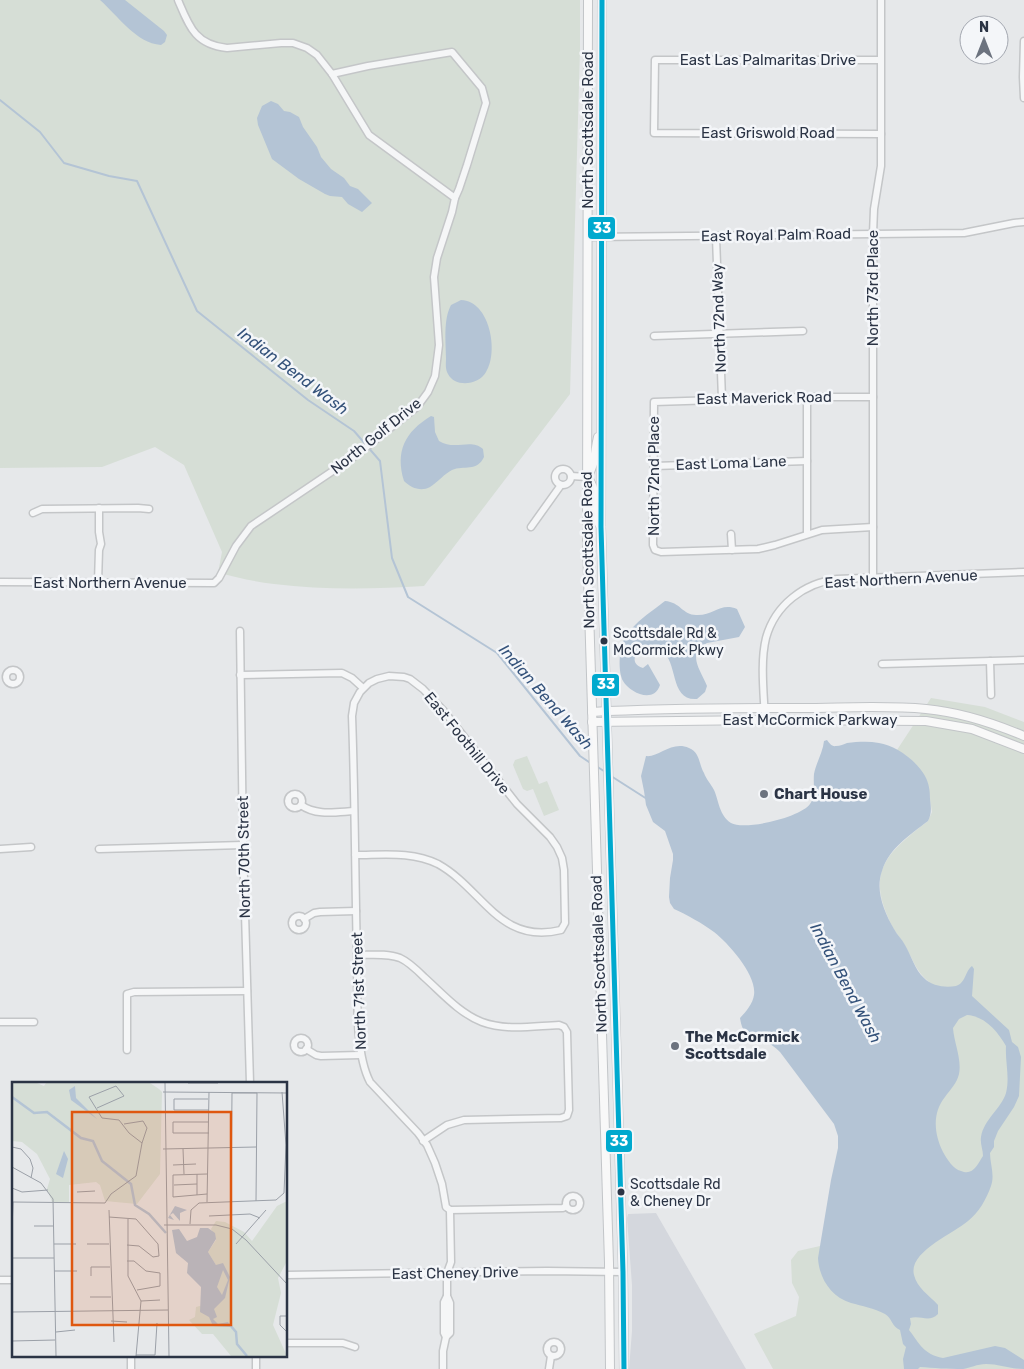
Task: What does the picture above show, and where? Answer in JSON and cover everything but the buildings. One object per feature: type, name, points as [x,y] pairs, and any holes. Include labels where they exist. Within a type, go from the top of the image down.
[{"type":"main road","name":"North Scottsdale Road","points":[[588,0],[588,591],[609,1272],[610,1369]]},
{"type":"main road","name":"North Scottsdale Road","points":[[602,0],[601,527],[623,1272],[624,1369]]},
{"type":"main road","points":[[601,425],[594,451],[594,466],[587,477],[594,486],[594,518],[601,527]]},
{"type":"main road","name":"East McCormick Parkway","points":[[592,712],[764,708],[887,707],[926,709],[976,719],[1024,736]]},
{"type":"main road","points":[[972,729],[976,719]]},
{"type":"main road","name":"East McCormick Parkway","points":[[592,724],[606,722],[764,720],[926,721],[972,729],[1024,749]]},
{"type":"street","points":[[178,0],[191,30],[204,42],[227,48],[281,43],[293,43],[308,48],[317,55],[332,74],[369,135],[455,198]]},
{"type":"street","name":"North 73rd Place","points":[[873,577],[873,234],[874,208],[881,166],[881,0]]},
{"type":"street","points":[[1024,41],[1024,98]]},
{"type":"street","name":"North Golf Drive","points":[[219,578],[236,546],[251,526],[355,456],[381,436],[417,406],[428,392],[435,376],[439,333],[434,277],[437,258],[486,103],[482,88],[452,52],[332,74]]},
{"type":"street","name":"East Las Palmaritas Drive","points":[[654,133],[655,60],[880,60]]},
{"type":"street","name":"East Griswold Road","points":[[654,133],[881,134]]},
{"type":"street","name":"East Royal Palm Road","points":[[588,237],[964,233],[1014,222],[1024,222]]},
{"type":"street","name":"North 72nd Way","points":[[716,237],[722,399]]},
{"type":"street","points":[[654,336],[804,331]]},
{"type":"street","points":[[807,396],[807,534]]},
{"type":"street","name":"East Maverick Road","points":[[654,402],[807,396],[873,397]]},
{"type":"street","name":"North 72nd Place","points":[[654,402],[653,545],[655,550],[661,552],[732,550]]},
{"type":"street","name":"East Loma Lane","points":[[654,466],[807,461]]},
{"type":"street","points":[[561,485],[555,480],[555,475],[558,471],[566,470],[571,476],[587,477]]},
{"type":"street","points":[[531,527],[561,485],[568,483],[571,476]]},
{"type":"street","points":[[98,582],[99,550],[96,545],[99,532],[99,508]]},
{"type":"street","points":[[33,513],[42,509],[149,509]]},
{"type":"street","points":[[731,534],[732,550],[766,548],[822,530],[873,527]]},
{"type":"street","name":"East Northern Avenue","points":[[764,720],[766,638],[781,610],[797,593],[817,583],[836,579],[1024,572]]},
{"type":"street","name":"East Northern Avenue","points":[[0,582],[209,583],[219,578]]},
{"type":"street","name":"North 70th Street","points":[[240,631],[243,845],[250,1082]]},
{"type":"street","points":[[882,664],[1024,660]]},
{"type":"street","points":[[990,662],[991,695]]},
{"type":"street","points":[[240,675],[342,673],[352,678],[362,688]]},
{"type":"street","name":"East Foothill Drive","points":[[355,855],[404,854],[422,858],[439,865],[510,926],[531,931],[557,931],[563,927],[566,918],[563,863],[561,854],[554,841],[517,804],[443,710],[423,689],[410,679],[396,676],[377,679],[362,688]]},
{"type":"street","name":"North 71st Street","points":[[362,688],[352,710],[360,1055],[370,1082],[424,1141],[436,1163],[446,1207],[450,1210],[451,1262],[447,1273],[447,1296],[444,1302],[447,1312],[444,1333],[446,1338],[443,1351],[443,1369]]},
{"type":"street","points":[[301,805],[312,811],[354,811]]},
{"type":"street","points":[[99,849],[243,845]]},
{"type":"street","points":[[0,849],[31,847]]},
{"type":"street","points":[[304,919],[320,912],[356,911]]},
{"type":"street","points":[[358,955],[381,955],[399,958],[415,969],[459,1009],[481,1022],[504,1026],[559,1025],[564,1027],[567,1032],[569,1110],[567,1116],[561,1118],[464,1120],[447,1125],[424,1141]]},
{"type":"street","points":[[127,1050],[128,994],[134,992],[247,992]]},
{"type":"street","points":[[0,1022],[34,1022]]},
{"type":"street","points":[[306,1049],[321,1056],[360,1055]]},
{"type":"street","points":[[450,1210],[563,1208],[566,1206]]},
{"type":"street","name":"East Cheney Drive","points":[[288,1275],[623,1272]]},
{"type":"street","points":[[288,1343],[343,1343],[356,1347]]},
{"type":"street","points":[[131,1356],[131,1369]]},
{"type":"street","points":[[256,1356],[256,1369]]},
{"type":"street","points":[[549,1369],[552,1356]]},
{"type":"shaded area","points":[[0,0],[580,0],[570,394],[424,586],[330,588],[292,586],[218,573],[222,552],[184,465],[155,447],[102,467],[0,468]]},
{"type":"shaded area","points":[[931,698],[985,707],[1024,722],[1024,1369],[773,1369],[754,1334],[796,1316],[799,1297],[792,1283],[791,1260],[798,1251],[895,1229],[929,982],[917,969],[903,942],[893,928],[880,893],[880,879],[890,855],[900,844],[928,821],[932,812],[927,781],[910,759],[897,750]]},
{"type":"shaded area","points":[[527,756],[539,784],[547,781],[559,810],[544,816],[533,789],[527,791],[523,789],[513,765],[515,760]]},
{"type":"shaded area","points":[[656,1213],[746,1369],[629,1369],[632,1331],[632,1285],[627,1218],[628,1214]]},
{"type":"water","points":[[100,0],[125,0],[164,31],[167,35],[165,42],[161,45],[152,43],[135,34]]},
{"type":"water","points":[[271,101],[278,104],[284,111],[299,117],[321,157],[331,169],[344,178],[350,186],[358,189],[372,203],[362,212],[348,204],[342,197],[325,194],[299,179],[272,159],[257,118],[262,106]]},
{"type":"water","points":[[461,300],[471,303],[479,309],[485,318],[489,329],[492,352],[490,363],[483,376],[478,380],[467,383],[461,383],[451,378],[446,366],[448,311],[451,305]]},
{"type":"water","points":[[431,416],[434,417],[435,432],[439,441],[451,445],[468,444],[478,446],[483,449],[484,457],[478,465],[452,470],[430,487],[420,489],[410,486],[404,481],[401,460],[402,451],[404,443],[409,436],[422,422]]},
{"type":"water","points":[[665,601],[696,615],[708,614],[721,608],[731,607],[737,609],[745,627],[739,637],[707,643],[697,649],[697,663],[707,686],[705,692],[697,699],[688,698],[682,694],[678,688],[667,656],[661,650],[654,647],[642,649],[635,657],[635,661],[637,665],[643,668],[648,664],[660,685],[657,691],[648,695],[636,693],[626,685],[621,677],[620,656],[626,636],[641,619]]},
{"type":"water","points":[[827,740],[835,746],[863,742],[885,744],[911,759],[925,776],[929,790],[930,815],[928,821],[907,837],[885,863],[880,878],[880,893],[884,908],[918,971],[927,981],[939,986],[956,986],[964,980],[972,966],[974,969],[972,996],[1009,1030],[1012,1042],[1018,1047],[1021,1057],[1019,1096],[998,1131],[994,1147],[990,1153],[993,1178],[989,1191],[976,1214],[933,1244],[918,1259],[914,1267],[914,1275],[921,1288],[938,1305],[938,1314],[931,1318],[910,1318],[909,1330],[926,1351],[936,1356],[943,1358],[995,1346],[1005,1348],[1024,1360],[1024,1369],[986,1364],[963,1369],[920,1367],[918,1369],[904,1369],[903,1359],[906,1347],[903,1344],[900,1330],[895,1327],[885,1314],[844,1300],[827,1286],[821,1273],[818,1258],[838,1148],[838,1136],[834,1124],[780,1052],[770,1044],[745,1032],[740,1018],[749,1007],[754,995],[754,987],[747,969],[727,944],[714,932],[674,909],[670,903],[670,878],[673,854],[665,831],[653,822],[646,805],[641,776],[646,756],[651,756],[677,746],[693,750],[727,820],[738,825],[760,824],[796,814],[810,804],[814,793],[814,774],[824,741]],"holes":[[[967,1015],[974,1016],[990,1026],[1006,1046],[1008,1081],[1004,1099],[985,1125],[981,1140],[983,1156],[972,1171],[965,1172],[955,1168],[945,1155],[936,1131],[936,1117],[941,1103],[959,1074],[960,1068],[953,1028],[959,1019]]]},
{"type":"waterway","name":"Indian Bend Wash","points":[[0,100],[40,132],[64,163],[109,176],[137,181],[197,311],[308,400],[354,431],[380,461],[392,558],[408,597],[497,653],[580,756],[592,764]]},
{"type":"waterway","name":"Indian Bend Wash","points":[[596,766],[607,773]]},
{"type":"waterway","name":"Indian Bend Wash","points":[[611,776],[647,799]]},
{"type":"transit line","name":"33","points":[[602,0],[601,527],[623,1272],[624,1369]]},
{"type":"place","name":"Scottsdale Rd & McCormick Pkwy","points":[[604,641]]},
{"type":"place","name":"Chart House","points":[[764,794]]},
{"type":"place","name":"The McCormick Scottsdale","points":[[675,1046]]},
{"type":"place","name":"Scottsdale Rd & Cheney Dr","points":[[621,1192]]}]
